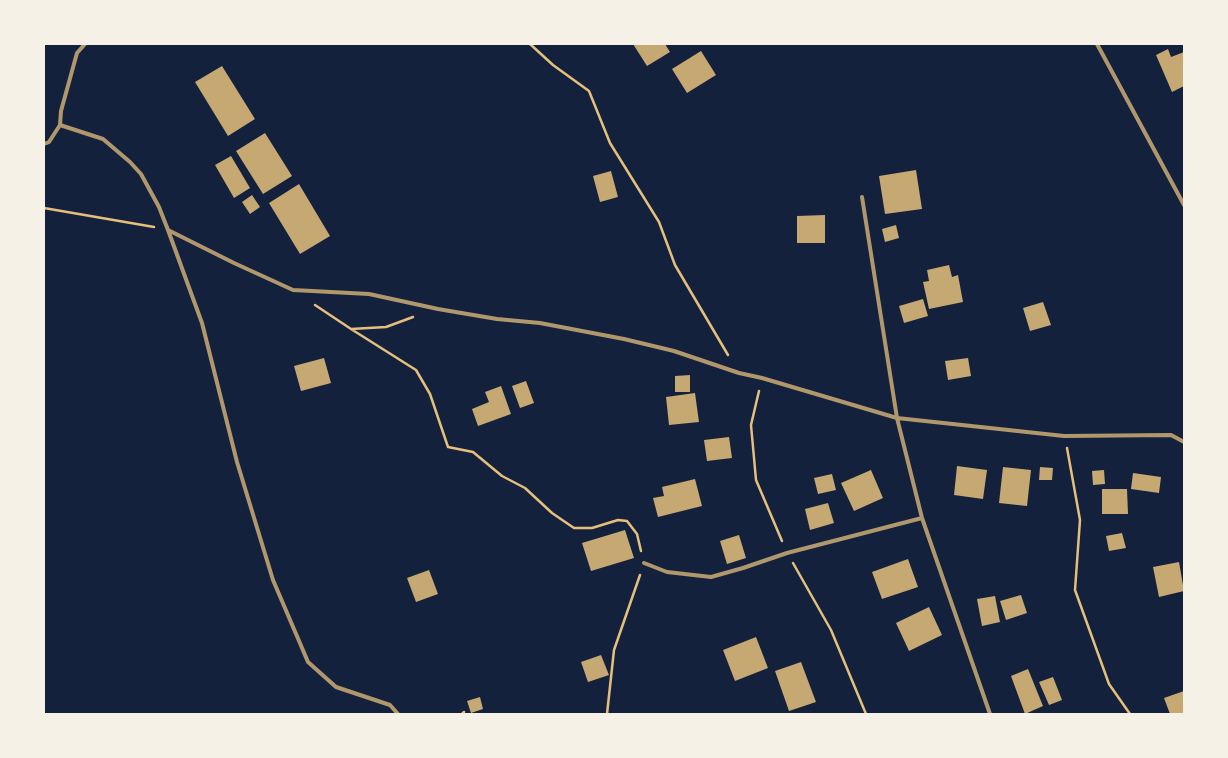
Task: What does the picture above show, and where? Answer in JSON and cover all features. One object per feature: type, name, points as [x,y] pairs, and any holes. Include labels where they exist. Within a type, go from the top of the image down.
[{"type":"street","points":[[44,144],[49,142],[60,125],[61,111],[77,53],[85,44]]},
{"type":"street","points":[[1097,44],[1184,205]]},
{"type":"street","points":[[60,125],[103,138],[141,174],[159,207],[202,323],[237,462],[273,580],[308,662],[336,687],[390,705],[398,714]]},
{"type":"street","points":[[862,197],[897,418],[922,518],[990,714]]},
{"type":"street","points":[[168,230],[293,290],[369,294],[438,309],[497,319],[540,323],[624,340],[674,352],[738,373],[762,378],[897,418],[1064,436],[1171,435],[1184,442]]},
{"type":"street","points":[[644,563],[667,572],[710,577],[743,568],[787,553],[922,518]]},
{"type":"path","points":[[530,44],[553,65],[589,91],[610,143],[659,222],[675,265],[738,373]]},
{"type":"path","points":[[44,208],[168,230]]},
{"type":"path","points":[[293,290],[416,370],[430,394],[448,446],[473,452],[502,476],[525,488],[552,514],[574,528],[592,528],[618,520],[627,520],[637,534],[644,563],[614,650],[607,714]]},
{"type":"path","points":[[351,329],[386,326],[416,316]]},
{"type":"path","points":[[1064,436],[1080,520],[1075,590],[1109,684],[1130,714]]},
{"type":"building","points":[[633,44],[665,44],[670,52],[647,66]]},
{"type":"building","points":[[1168,49],[1171,57],[1184,52],[1184,86],[1172,92],[1156,55]]},
{"type":"building","points":[[701,51],[716,75],[687,93],[672,69]]},
{"type":"building","points":[[222,66],[255,119],[228,136],[195,82]]},
{"type":"building","points":[[265,133],[292,176],[263,194],[236,151]]},
{"type":"building","points":[[231,156],[250,188],[234,198],[215,165]]},
{"type":"building","points":[[916,170],[922,209],[885,214],[879,176]]},
{"type":"building","points":[[611,171],[618,197],[600,202],[593,176]]},
{"type":"building","points":[[299,184],[330,236],[300,254],[269,203]]},
{"type":"building","points":[[252,195],[260,207],[250,214],[242,202]]},
{"type":"building","points":[[825,215],[825,243],[797,243],[797,216]]},
{"type":"building","points":[[896,225],[899,238],[885,242],[882,229]]},
{"type":"building","points":[[949,265],[952,277],[958,275],[963,302],[929,309],[923,282],[929,281],[927,270]]},
{"type":"building","points":[[923,299],[928,316],[904,323],[899,306]]},
{"type":"building","points":[[1043,302],[1051,325],[1030,331],[1023,308]]},
{"type":"building","points":[[324,358],[331,383],[301,391],[294,366]]},
{"type":"building","points":[[968,358],[971,376],[948,380],[945,361]]},
{"type":"building","points":[[690,375],[690,392],[675,392],[675,376]]},
{"type":"building","points":[[526,381],[534,403],[520,408],[512,386]]},
{"type":"building","points":[[501,386],[511,414],[478,426],[472,409],[489,402],[485,392]]},
{"type":"building","points":[[695,393],[699,422],[669,425],[666,397]]},
{"type":"building","points":[[729,437],[732,458],[707,461],[704,440]]},
{"type":"building","points":[[957,466],[987,470],[983,499],[954,495]]},
{"type":"building","points":[[1003,467],[1031,470],[1027,506],[999,503]]},
{"type":"building","points":[[1040,467],[1053,468],[1052,480],[1039,480]]},
{"type":"building","points":[[871,470],[883,498],[854,511],[841,483]]},
{"type":"building","points":[[1104,470],[1105,484],[1093,485],[1092,471]]},
{"type":"building","points":[[1133,473],[1161,477],[1159,493],[1131,489]]},
{"type":"building","points":[[832,474],[836,490],[818,494],[814,478]]},
{"type":"building","points":[[695,479],[702,506],[658,517],[653,498],[664,496],[662,487]]},
{"type":"building","points":[[1102,489],[1127,489],[1128,514],[1102,514]]},
{"type":"building","points":[[828,503],[834,523],[810,530],[805,509]]},
{"type":"building","points":[[625,530],[634,558],[591,571],[582,543]]},
{"type":"building","points":[[1122,533],[1126,548],[1109,551],[1106,536]]},
{"type":"building","points":[[739,535],[746,558],[727,564],[720,541]]},
{"type":"building","points":[[908,559],[918,587],[882,599],[872,572]]},
{"type":"building","points":[[1179,562],[1184,591],[1159,597],[1153,567]]},
{"type":"building","points":[[429,570],[438,594],[416,602],[407,578]]},
{"type":"building","points":[[1021,595],[1027,613],[1006,620],[1000,601]]},
{"type":"building","points":[[995,596],[1000,622],[982,626],[977,599]]},
{"type":"building","points":[[929,607],[942,635],[909,651],[896,623]]},
{"type":"building","points":[[756,637],[768,668],[735,681],[723,650]]},
{"type":"building","points":[[601,655],[609,675],[588,682],[581,662]]},
{"type":"building","points":[[801,662],[816,702],[789,711],[775,671]]},
{"type":"building","points":[[1028,669],[1043,706],[1025,714],[1011,676]]},
{"type":"building","points":[[1053,677],[1062,700],[1049,705],[1039,682]]},
{"type":"building","points":[[1184,691],[1184,714],[1170,714],[1164,698]]},
{"type":"building","points":[[480,697],[483,709],[471,713],[467,701]]}]
